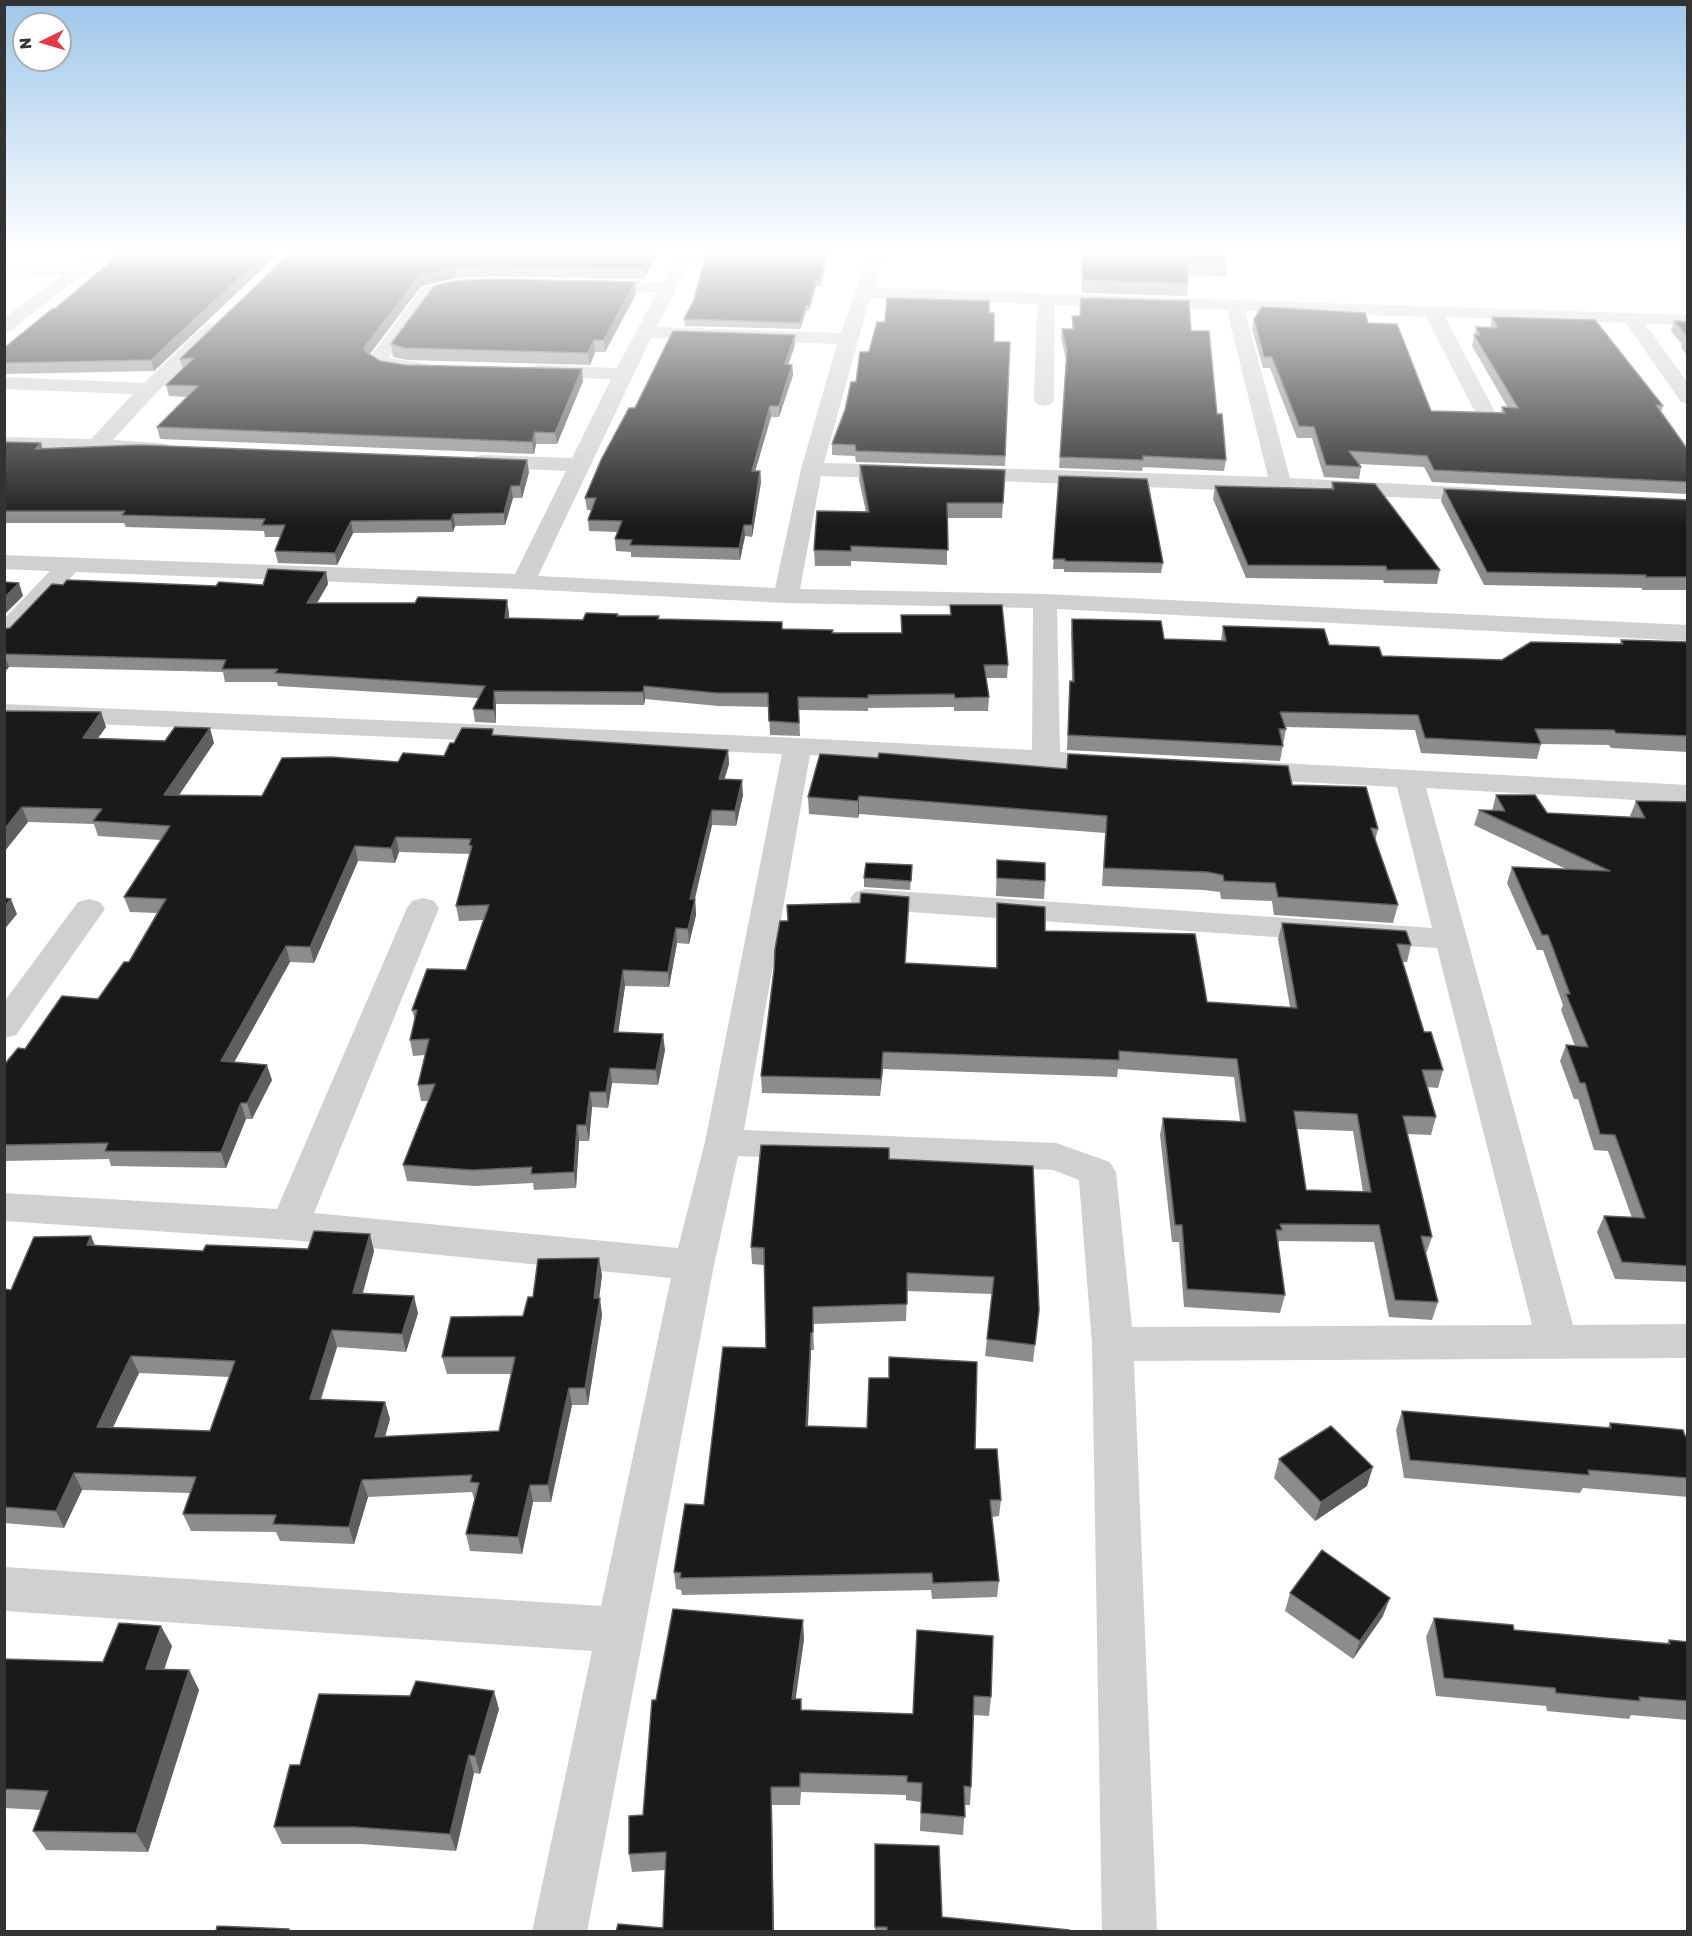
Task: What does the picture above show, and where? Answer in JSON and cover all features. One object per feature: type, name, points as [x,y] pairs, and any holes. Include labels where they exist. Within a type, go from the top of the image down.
[{"type":"street","points":[[97,445],[149,389],[196,344]]},
{"type":"street","points":[[390,344],[378,360],[390,366],[441,369]]},
{"type":"street","points":[[523,582],[639,344]]},
{"type":"street","points":[[786,596],[812,469],[847,344]]},
{"type":"street","points":[[1044,400],[1045,344]]},
{"type":"street","points":[[1245,344],[1281,484]]},
{"type":"street","points":[[1450,344],[1486,414]]},
{"type":"street","points":[[1650,344],[1688,398]]},
{"type":"street","points":[[521,371],[623,374]]},
{"type":"street","points":[[4,383],[149,389]]},
{"type":"street","points":[[4,443],[186,450]]},
{"type":"street","points":[[461,460],[580,465]]},
{"type":"street","points":[[812,469],[1281,484],[1508,495]]},
{"type":"street","points":[[4,562],[523,582],[786,596],[1045,602],[1688,633]]},
{"type":"street","points":[[4,634],[69,565]]},
{"type":"street","points":[[1045,602],[1046,759]]},
{"type":"street","points":[[4,712],[798,746],[1140,764]]},
{"type":"street","points":[[559,1932],[693,1265],[723,1142],[798,746]]},
{"type":"street","points":[[1222,769],[1688,794]]},
{"type":"street","points":[[1409,778],[1556,1340]]},
{"type":"street","points":[[866,899],[1451,939]]},
{"type":"street","points":[[290,1225],[423,908]]},
{"type":"street","points":[[4,1027],[89,909]]},
{"type":"street","points":[[723,1142],[1056,1157],[1097,1172],[1113,1344],[1130,1932]]},
{"type":"street","points":[[4,1207],[290,1225],[693,1265]]},
{"type":"street","points":[[1113,1344],[1688,1341]]},
{"type":"street","points":[[4,1589],[619,1630]]},
{"type":"building","points":[[8,344],[168,344],[151,360],[4,363],[4,348]]},
{"type":"building","points":[[195,344],[367,344],[365,351],[380,361],[405,365],[582,369],[555,433],[535,432],[532,442],[157,427],[198,386],[166,385],[194,358],[180,359]]},
{"type":"building","points":[[392,344],[592,344],[588,353],[405,348]]},
{"type":"building","points":[[666,344],[792,344],[785,364],[792,365],[779,406],[770,406],[752,471],[760,471],[752,525],[744,525],[739,548],[630,545],[632,540],[615,539],[622,521],[588,520],[596,498],[585,498],[601,460],[629,408],[635,408]]},
{"type":"building","points":[[871,344],[1010,344],[1005,456],[856,451],[855,445],[832,444],[845,410],[851,382],[856,382],[860,352],[869,352]]},
{"type":"building","points":[[1066,344],[1210,344],[1217,414],[1222,414],[1226,460],[1143,456],[1143,460],[1060,457]]},
{"type":"building","points":[[1261,344],[1405,344],[1431,411],[1505,413],[1502,407],[1518,408],[1480,344],[1614,344],[1663,406],[1656,405],[1688,450],[1688,482],[1434,470],[1427,456],[1349,451],[1361,467],[1326,465],[1314,427],[1299,426],[1272,357],[1264,357]]},
{"type":"building","points":[[4,442],[41,443],[35,449],[140,445],[527,460],[520,486],[511,486],[504,513],[453,514],[451,520],[351,521],[335,553],[275,551],[285,525],[262,525],[265,519],[122,515],[125,511],[4,511]]},
{"type":"building","points":[[860,465],[1005,470],[1003,503],[947,503],[948,550],[851,546],[851,551],[814,550],[817,511],[869,512]]},
{"type":"building","points":[[1059,476],[1147,479],[1163,563],[1053,559]]},
{"type":"building","points":[[1332,482],[1375,484],[1440,570],[1387,570],[1386,566],[1248,565],[1215,486],[1334,489]]},
{"type":"building","points":[[1444,489],[1688,500],[1688,577],[1487,572]]},
{"type":"building","points":[[268,569],[326,572],[307,603],[415,603],[418,597],[507,600],[505,618],[583,620],[586,613],[618,614],[617,616],[659,616],[658,619],[782,622],[782,629],[833,630],[832,633],[902,633],[901,615],[951,615],[950,605],[1002,605],[1008,665],[984,665],[989,697],[955,698],[954,694],[868,695],[868,698],[798,697],[799,723],[769,721],[768,693],[717,693],[644,686],[643,692],[494,691],[494,710],[473,709],[485,686],[275,673],[278,669],[222,669],[226,660],[4,654],[4,629],[10,628],[52,584],[63,585],[67,580],[216,586],[219,582],[263,585]]},
{"type":"building","points":[[4,582],[19,583],[4,598]]},
{"type":"building","points":[[1072,619],[1161,621],[1164,639],[1226,641],[1223,626],[1324,629],[1329,645],[1379,647],[1382,656],[1502,660],[1531,642],[1623,644],[1621,640],[1688,642],[1688,736],[1616,733],[1614,730],[1535,729],[1541,744],[1425,738],[1418,715],[1280,712],[1286,729],[1279,729],[1283,746],[1068,735],[1070,681],[1074,682]]},
{"type":"building","points":[[4,711],[101,712],[83,738],[165,741],[175,727],[210,728],[164,795],[262,796],[282,758],[331,757],[398,762],[403,753],[444,756],[450,743],[454,743],[462,728],[493,729],[492,735],[728,750],[719,779],[742,780],[735,811],[712,810],[690,899],[695,899],[688,929],[676,928],[668,972],[623,970],[614,1032],[663,1034],[656,1070],[610,1068],[606,1092],[590,1092],[586,1125],[577,1125],[574,1172],[531,1174],[532,1167],[472,1170],[403,1165],[435,1084],[418,1085],[429,1039],[410,1040],[417,1010],[412,1010],[427,969],[466,970],[489,905],[456,906],[472,846],[469,845],[471,839],[396,837],[391,848],[355,846],[310,947],[286,946],[221,1061],[267,1065],[247,1103],[241,1103],[221,1152],[105,1151],[108,1143],[4,1145],[4,1065],[18,1048],[25,1049],[62,996],[98,999],[124,962],[129,962],[166,899],[124,897],[170,826],[93,821],[102,809],[22,807],[4,830]]},
{"type":"building","points":[[879,753],[1067,769],[1068,754],[1288,766],[1292,785],[1366,787],[1378,829],[1371,828],[1398,905],[1278,897],[1275,883],[1224,881],[1223,875],[1207,872],[1104,868],[1107,816],[859,796],[858,801],[808,797],[820,754],[878,758]]},
{"type":"building","points":[[1496,795],[1535,795],[1547,813],[1645,818],[1636,801],[1688,802],[1688,1266],[1622,1262],[1604,1216],[1645,1218],[1615,1135],[1600,1134],[1585,1083],[1580,1083],[1566,1045],[1588,1047],[1566,994],[1570,994],[1548,935],[1542,935],[1512,867],[1610,871],[1479,810],[1505,811]]},
{"type":"building","points":[[997,860],[1045,863],[1045,881],[997,878]]},
{"type":"building","points":[[866,863],[912,865],[911,881],[864,878]]},
{"type":"building","points":[[861,893],[909,897],[905,963],[997,968],[997,903],[1045,907],[1045,931],[1195,934],[1207,1002],[1297,1008],[1282,923],[1406,931],[1411,945],[1397,944],[1424,1032],[1431,1032],[1443,1070],[1422,1070],[1436,1117],[1403,1116],[1432,1237],[1421,1236],[1438,1302],[1395,1300],[1379,1225],[1280,1224],[1282,1230],[1276,1230],[1285,1295],[1187,1289],[1182,1225],[1175,1225],[1163,1118],[1246,1122],[1237,1059],[1119,1051],[1119,1060],[883,1052],[881,1079],[761,1076],[775,949],[780,921],[788,921],[787,905],[860,903]],"holes":[[[1294,1111],[1357,1114],[1371,1192],[1306,1190]]]},
{"type":"building","points":[[4,898],[11,899],[4,907]]},
{"type":"building","points":[[761,1145],[889,1148],[889,1159],[1033,1166],[1039,1310],[1035,1345],[987,1339],[994,1277],[907,1273],[907,1304],[813,1307],[806,1426],[867,1428],[869,1378],[889,1378],[889,1357],[977,1362],[975,1449],[997,1449],[1001,1500],[990,1500],[999,1581],[933,1583],[932,1573],[680,1578],[681,1573],[674,1572],[685,1504],[704,1505],[723,1347],[766,1348],[764,1248],[751,1247]]},
{"type":"building","points":[[314,1231],[370,1234],[353,1293],[414,1296],[402,1334],[332,1330],[310,1399],[385,1402],[375,1437],[499,1431],[515,1357],[442,1357],[451,1317],[523,1316],[528,1297],[533,1297],[538,1259],[599,1258],[594,1298],[600,1298],[585,1388],[569,1388],[548,1485],[530,1485],[518,1537],[466,1534],[479,1483],[470,1482],[472,1475],[362,1480],[349,1527],[273,1524],[276,1515],[183,1514],[196,1477],[74,1473],[56,1511],[4,1507],[4,1289],[11,1290],[34,1237],[91,1236],[87,1245],[203,1251],[206,1245],[308,1249]],"holes":[[[131,1356],[235,1361],[210,1431],[97,1427]]]},
{"type":"building","points":[[1402,1411],[1611,1428],[1610,1423],[1683,1430],[1685,1436],[1688,1436],[1688,1478],[1588,1470],[1589,1475],[1410,1460]]},
{"type":"building","points":[[1331,1426],[1373,1467],[1321,1502],[1279,1459]]},
{"type":"building","points":[[1322,1550],[1390,1598],[1360,1641],[1290,1593]]},
{"type":"building","points":[[673,1609],[803,1620],[792,1699],[801,1699],[801,1710],[913,1714],[917,1630],[993,1636],[991,1697],[974,1696],[971,1787],[964,1786],[965,1817],[921,1813],[922,1783],[907,1782],[907,1776],[800,1773],[800,1787],[771,1787],[773,1932],[616,1932],[618,1924],[663,1928],[666,1852],[629,1854],[629,1816],[643,1815],[652,1700],[656,1700]]},
{"type":"building","points":[[1434,1618],[1513,1625],[1514,1630],[1670,1644],[1669,1640],[1688,1642],[1688,1701],[1639,1697],[1640,1701],[1556,1693],[1555,1688],[1444,1678]]},
{"type":"building","points":[[119,1623],[161,1626],[146,1669],[189,1670],[136,1833],[33,1831],[48,1791],[4,1789],[4,1659],[103,1662]]},
{"type":"building","points":[[416,1681],[494,1691],[475,1756],[469,1755],[450,1834],[355,1827],[274,1827],[290,1765],[300,1765],[319,1694],[410,1696]]},
{"type":"building","points":[[875,1844],[939,1846],[942,1917],[1069,1930],[1069,1932],[887,1932],[887,1927],[875,1927]]},
{"type":"building","points":[[217,1926],[289,1929],[289,1932],[216,1932]]}]
